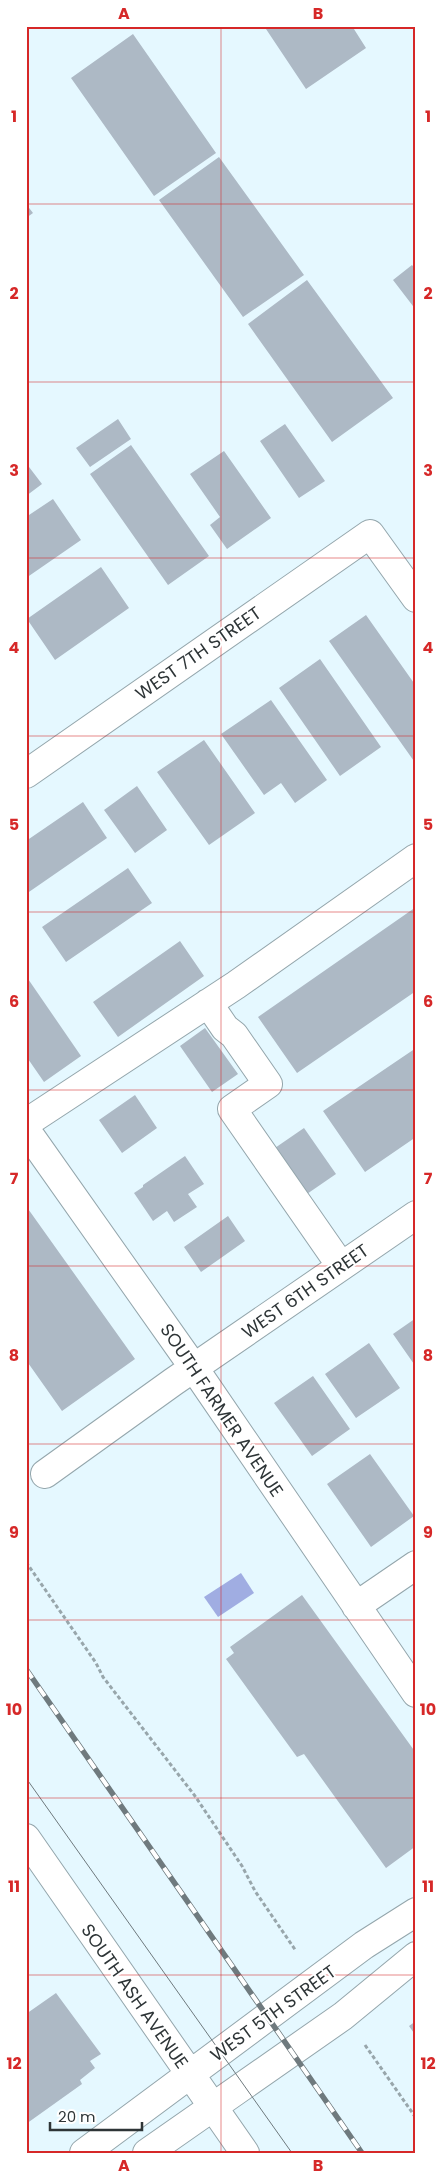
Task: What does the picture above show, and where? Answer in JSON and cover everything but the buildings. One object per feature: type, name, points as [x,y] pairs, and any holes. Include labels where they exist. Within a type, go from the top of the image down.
[{"type":"street","name":"WEST 7TH STREET","points":[[26,774],[370,534],[416,598]]},
{"type":"street","points":[[26,1123],[208,1003],[416,858]]},
{"type":"street","points":[[208,1003],[225,1028],[234,1035],[268,1084],[232,1109],[341,1266]]},
{"type":"street","name":"SOUTH FARMER AVENUE","points":[[26,1130],[194,1368],[416,1693]]},
{"type":"street","name":"WEST 6TH STREET","points":[[45,1474],[416,1214]]},
{"type":"street","points":[[356,1606],[416,1565]]},
{"type":"street","name":"SOUTH ASH AVENUE","points":[[26,1838],[245,2153]]},
{"type":"street","name":"WEST 5TH STREET","points":[[84,2153],[364,1945],[416,1912]]},
{"type":"street","points":[[147,2153],[343,2016],[416,1956]]},
{"type":"path","points":[[26,1562],[96,1663],[103,1677],[194,1796],[242,1866],[255,1891],[296,1951]]},
{"type":"path","points":[[364,2045],[416,2118]]},
{"type":"water","points":[[241,1573],[254,1593],[218,1617],[204,1597]]},
{"type":"tram line","points":[[26,1778],[292,2153]]},
{"type":"railway","points":[[26,1669],[362,2153]]}]
